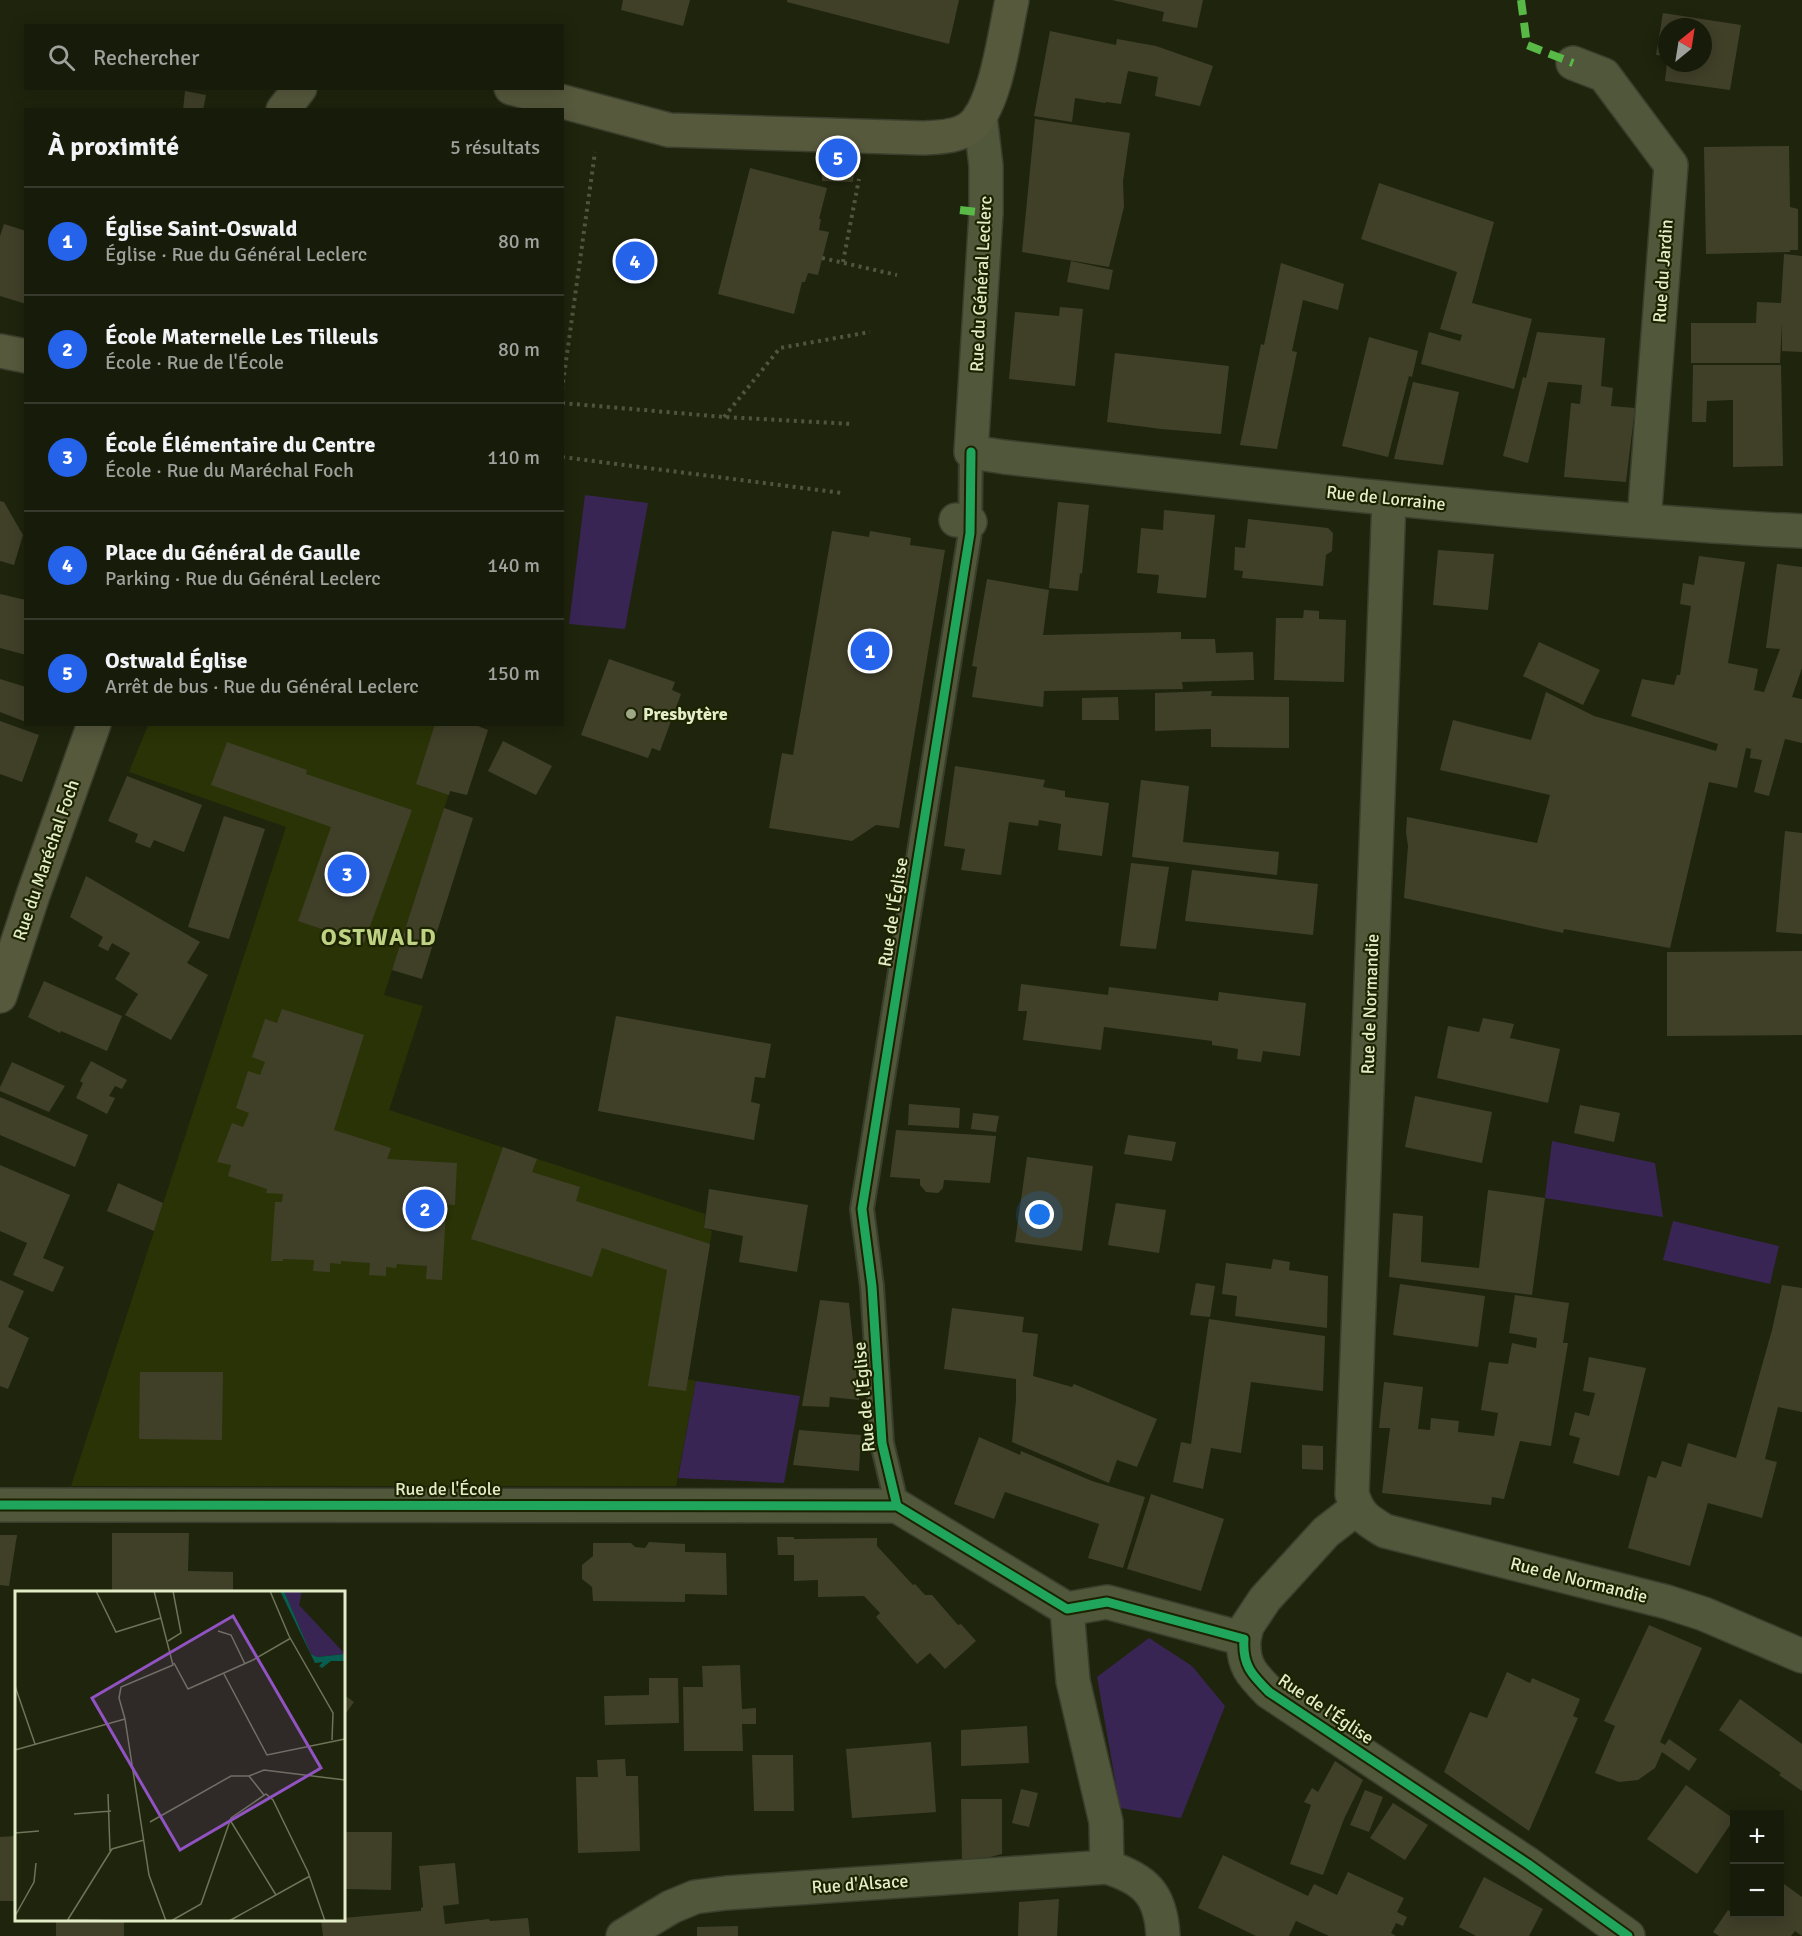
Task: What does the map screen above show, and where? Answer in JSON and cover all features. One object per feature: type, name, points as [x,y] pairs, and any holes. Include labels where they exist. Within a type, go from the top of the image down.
[{"type":"main road","points":[[518,90],[669,130],[868,137],[946,136],[962,132],[971,126],[980,116],[990,97],[1012,0]]},
{"type":"main road","points":[[285,108],[298,90]]},
{"type":"main road","points":[[0,351],[24,356]]},
{"type":"main road","name":"Rue du Maréchal Foch","points":[[0,996],[93,726]]},
{"type":"street","name":"Rue du Jardin","points":[[1573,63],[1604,75],[1671,165],[1644,522]]},
{"type":"street","name":"Rue du Général Leclerc","points":[[970,452],[986,213],[986,166],[980,116]]},
{"type":"street","name":"Rue de Lorraine","points":[[970,452],[1389,499],[1644,522],[1802,531]]},
{"type":"street","name":"Rue de Normandie","points":[[1389,499],[1352,1494],[1357,1508],[1366,1520],[1386,1531],[1667,1602],[1704,1614],[1802,1656]]},
{"type":"street","name":"Rue de l'École","points":[[0,1506],[897,1506]]},
{"type":"street","points":[[897,1506],[1067,1609],[1107,1602],[1244,1639],[1247,1626],[1265,1599],[1326,1532],[1357,1508]]},
{"type":"street","points":[[1067,1609],[1073,1681],[1106,1822],[1107,1867]]},
{"type":"street","name":"Rue de l'Église","points":[[1244,1639],[1243,1652],[1247,1666],[1269,1692],[1518,1858],[1628,1936]]},
{"type":"street","name":"Rue d'Alsace","points":[[641,1931],[671,1907],[695,1897],[1107,1867],[1133,1876],[1146,1886],[1160,1914],[1163,1936]]},
{"type":"lane","name":"Rue de l'Église","points":[[897,1506],[882,1443],[872,1286],[862,1209],[970,533],[963,521],[970,452]]},
{"type":"path","points":[[564,379],[601,113]]},
{"type":"path","points":[[843,262],[868,137]]},
{"type":"path","points":[[822,258],[897,275]]},
{"type":"path","points":[[724,417],[780,348],[870,332]]},
{"type":"path","points":[[564,403],[724,417],[852,424]]},
{"type":"path","points":[[564,457],[842,493]]},
{"type":"shaded area","points":[[585,495],[648,503],[625,629],[569,624]]},
{"type":"shaded area","points":[[148,726],[471,726],[384,995],[423,1006],[389,1110],[705,1214],[704,1228],[712,1231],[688,1379],[696,1381],[676,1486],[71,1486],[286,827],[129,772]]},
{"type":"shaded area","points":[[1552,1141],[1655,1163],[1663,1217],[1545,1198]]},
{"type":"shaded area","points":[[1673,1221],[1779,1246],[1770,1284],[1663,1260]]},
{"type":"shaded area","points":[[696,1381],[800,1396],[784,1483],[678,1478]]},
{"type":"shaded area","points":[[1149,1638],[1192,1666],[1225,1706],[1181,1818],[1120,1808],[1097,1677]]},
{"type":"building","points":[[623,0],[690,0],[683,26],[621,10]]},
{"type":"building","points":[[787,0],[959,0],[949,44],[787,2]]},
{"type":"building","points":[[1112,0],[1203,0],[1197,28],[1162,21],[1164,12]]},
{"type":"building","points":[[1663,13],[1696,18],[1662,18]]},
{"type":"building","points":[[1712,21],[1741,25],[1730,90],[1665,81],[1666,72],[1712,72]]},
{"type":"building","points":[[1050,31],[1116,45],[1117,39],[1156,46],[1213,66],[1200,106],[1155,96],[1158,77],[1128,71],[1121,104],[1075,98],[1072,122],[1034,116]]},
{"type":"building","points":[[185,91],[206,95],[203,108],[183,108]]},
{"type":"building","points":[[1035,119],[1130,133],[1123,181],[1124,207],[1109,267],[1022,252]]},
{"type":"building","points":[[1789,146],[1790,207],[1798,209],[1798,250],[1706,254],[1704,147]]},
{"type":"building","points":[[750,168],[827,188],[819,219],[821,219],[819,230],[829,232],[818,275],[808,273],[805,282],[802,282],[794,314],[718,294]]},
{"type":"building","points":[[822,169],[854,170],[853,182],[822,181]]},
{"type":"building","points":[[1379,183],[1494,222],[1472,303],[1532,319],[1514,389],[1421,364],[1429,332],[1460,341],[1462,335],[1440,329],[1457,272],[1361,239]]},
{"type":"building","points":[[4,224],[24,230],[24,303],[0,296],[0,236]]},
{"type":"building","points":[[1784,254],[1802,256],[1802,352],[1782,351],[1782,323],[1780,363],[1691,363],[1691,323],[1756,323],[1757,302],[1781,303]]},
{"type":"building","points":[[1071,261],[1113,270],[1109,290],[1067,282]]},
{"type":"building","points":[[1281,263],[1344,284],[1338,310],[1303,300],[1292,351],[1297,352],[1277,449],[1240,445],[1261,344],[1264,345]]},
{"type":"building","points":[[1060,307],[1083,309],[1075,386],[1009,379],[1015,312],[1059,316]]},
{"type":"building","points":[[1537,332],[1605,338],[1601,386],[1613,388],[1611,406],[1635,408],[1626,482],[1564,477],[1571,403],[1580,404],[1582,385],[1548,382],[1528,463],[1503,456]]},
{"type":"building","points":[[1369,337],[1418,351],[1412,377],[1409,376],[1388,457],[1342,446]]},
{"type":"building","points":[[1115,353],[1229,366],[1221,434],[1107,422]]},
{"type":"building","points":[[1693,365],[1781,365],[1783,466],[1733,467],[1733,400],[1707,401],[1706,422],[1692,422]]},
{"type":"building","points":[[1413,382],[1459,392],[1443,465],[1394,459]]},
{"type":"building","points":[[0,501],[4,502],[23,535],[14,565],[0,561]]},
{"type":"building","points":[[1058,502],[1089,505],[1082,574],[1080,573],[1078,591],[1049,588]]},
{"type":"building","points":[[1164,510],[1215,515],[1206,598],[1157,593],[1159,575],[1137,573],[1141,528],[1163,530]]},
{"type":"building","points":[[1248,519],[1328,528],[1333,533],[1332,551],[1326,555],[1323,586],[1242,578],[1243,571],[1234,570],[1235,547],[1245,548]]},
{"type":"building","points":[[832,531],[869,537],[870,531],[911,538],[910,545],[945,550],[899,828],[876,825],[852,841],[769,828],[782,753],[793,755]]},
{"type":"building","points":[[1438,550],[1494,554],[1488,610],[1433,605]]},
{"type":"building","points":[[1699,556],[1745,562],[1728,663],[1758,669],[1754,690],[1764,692],[1780,649],[1766,648],[1777,564],[1802,567],[1802,668],[1792,697],[1802,699],[1802,743],[1785,739],[1769,796],[1754,792],[1762,760],[1750,758],[1751,749],[1746,748],[1737,788],[1709,782],[1670,948],[1564,929],[1563,933],[1404,898],[1408,846],[1407,817],[1537,843],[1550,795],[1440,770],[1453,720],[1531,740],[1546,692],[1594,716],[1716,751],[1718,744],[1631,716],[1642,679],[1674,685],[1677,675],[1680,675],[1691,606],[1680,604],[1683,583],[1694,585]]},
{"type":"building","points":[[987,579],[1049,590],[1043,635],[1181,632],[1181,639],[1215,639],[1216,653],[1253,652],[1254,680],[1182,682],[1183,689],[1044,691],[1043,707],[972,697],[977,667],[972,666]]},
{"type":"building","points":[[0,594],[24,600],[24,654],[0,648]]},
{"type":"building","points":[[1304,610],[1319,611],[1319,619],[1346,620],[1344,682],[1274,680],[1276,618],[1303,618]]},
{"type":"building","points":[[1539,642],[1600,670],[1583,705],[1523,676]]},
{"type":"building","name":"Presbytère","points":[[609,659],[675,682],[672,690],[681,694],[660,751],[652,748],[648,758],[581,735]]},
{"type":"building","points":[[0,679],[24,686],[24,721],[0,712]]},
{"type":"building","points":[[1212,691],[1211,696],[1289,697],[1289,748],[1211,747],[1211,729],[1155,731],[1155,693]]},
{"type":"building","points":[[1118,697],[1119,720],[1082,720],[1082,698]]},
{"type":"building","points":[[0,721],[39,735],[22,782],[0,774]]},
{"type":"building","points":[[434,726],[478,726],[488,730],[467,795],[450,791],[449,795],[416,784]]},
{"type":"building","points":[[503,741],[552,766],[536,795],[488,771]]},
{"type":"building","points":[[227,742],[307,770],[306,774],[412,810],[364,943],[298,921],[331,827],[211,785]]},
{"type":"building","points":[[955,766],[1045,780],[1043,787],[1065,791],[1065,797],[1109,803],[1102,856],[1058,850],[1061,824],[1039,820],[1038,826],[1009,822],[1001,875],[961,870],[965,849],[944,846]]},
{"type":"building","points":[[127,776],[202,805],[184,852],[154,840],[150,848],[135,842],[138,834],[108,821]]},
{"type":"building","points":[[1141,780],[1189,786],[1183,842],[1279,852],[1277,875],[1132,857]]},
{"type":"building","points":[[444,808],[473,818],[422,979],[392,970]]},
{"type":"building","points":[[224,816],[265,829],[229,939],[188,927]]},
{"type":"building","points":[[1785,831],[1802,833],[1802,934],[1776,932]]},
{"type":"building","points":[[1131,863],[1169,867],[1156,949],[1120,946]]},
{"type":"building","points":[[1192,870],[1318,884],[1313,935],[1185,921]]},
{"type":"building","points":[[86,876],[200,942],[187,963],[208,975],[171,1040],[125,1015],[138,994],[115,979],[130,953],[112,943],[108,951],[98,946],[103,937],[70,917]]},
{"type":"building","points":[[1802,951],[1802,1035],[1667,1036],[1667,952]]},
{"type":"building","points":[[44,981],[122,1016],[107,1051],[61,1031],[60,1033],[28,1017]]},
{"type":"building","points":[[1021,984],[1108,995],[1109,987],[1218,1001],[1219,992],[1306,1003],[1300,1056],[1263,1051],[1261,1062],[1237,1059],[1238,1049],[1212,1045],[1212,1041],[1104,1027],[1101,1050],[1023,1040],[1027,1011],[1018,1011]]},
{"type":"building","points":[[282,1009],[364,1035],[334,1130],[391,1148],[387,1159],[457,1163],[455,1205],[439,1204],[438,1211],[446,1211],[442,1280],[426,1279],[427,1266],[397,1264],[396,1268],[386,1267],[386,1276],[369,1275],[370,1263],[341,1261],[341,1264],[330,1263],[330,1272],[313,1271],[314,1260],[271,1261],[275,1202],[282,1202],[283,1194],[266,1193],[267,1189],[228,1176],[231,1165],[217,1162],[232,1123],[243,1127],[249,1113],[236,1108],[248,1071],[260,1075],[265,1062],[252,1057],[265,1019],[277,1023]]},
{"type":"building","points":[[616,1016],[771,1044],[765,1078],[755,1077],[751,1102],[760,1104],[754,1140],[598,1111]]},
{"type":"building","points":[[1483,1018],[1514,1024],[1510,1038],[1560,1049],[1548,1103],[1437,1078],[1448,1026],[1479,1032]]},
{"type":"building","points":[[91,1061],[127,1080],[122,1089],[115,1086],[109,1096],[115,1098],[107,1114],[76,1098],[83,1083],[80,1081]]},
{"type":"building","points":[[12,1062],[65,1086],[49,1112],[0,1091]]},
{"type":"building","points":[[1415,1096],[1492,1112],[1482,1163],[1405,1147]]},
{"type":"building","points":[[0,1097],[88,1135],[75,1167],[0,1135]]},
{"type":"building","points":[[909,1104],[960,1108],[959,1128],[908,1125]]},
{"type":"building","points":[[1580,1105],[1620,1113],[1614,1142],[1574,1133]]},
{"type":"building","points":[[973,1113],[999,1116],[996,1132],[971,1129]]},
{"type":"building","points":[[896,1130],[996,1136],[990,1183],[944,1180],[943,1188],[938,1193],[926,1192],[920,1185],[920,1179],[890,1177]]},
{"type":"building","points":[[1128,1135],[1176,1142],[1172,1161],[1124,1154]]},
{"type":"building","points":[[503,1147],[537,1159],[532,1172],[580,1187],[576,1201],[710,1244],[686,1391],[648,1386],[667,1270],[602,1248],[592,1277],[471,1239]]},
{"type":"building","points":[[1027,1157],[1093,1166],[1082,1251],[1015,1242]]},
{"type":"building","points":[[0,1165],[70,1195],[43,1258],[64,1267],[53,1292],[13,1275],[27,1243],[0,1231]]},
{"type":"building","points":[[118,1183],[163,1203],[154,1231],[107,1211]]},
{"type":"building","points":[[709,1189],[808,1205],[797,1272],[739,1262],[743,1236],[704,1228]]},
{"type":"building","points":[[1488,1190],[1545,1198],[1532,1295],[1389,1277],[1393,1213],[1423,1216],[1421,1262],[1479,1268]]},
{"type":"building","points":[[1116,1203],[1166,1210],[1159,1253],[1108,1245]]},
{"type":"building","points":[[1273,1259],[1290,1262],[1289,1270],[1328,1276],[1327,1328],[1235,1316],[1237,1296],[1222,1294],[1226,1263],[1271,1269]]},
{"type":"building","points":[[0,1280],[24,1291],[8,1327],[29,1338],[8,1389],[0,1386]]},
{"type":"building","points":[[1196,1283],[1215,1286],[1210,1317],[1190,1315]]},
{"type":"building","points":[[1400,1284],[1485,1296],[1478,1347],[1393,1335]]},
{"type":"building","points":[[1782,1285],[1802,1288],[1802,1412],[1778,1407],[1765,1459],[1777,1462],[1762,1518],[1708,1503],[1690,1566],[1628,1548],[1648,1476],[1656,1478],[1662,1461],[1681,1467],[1688,1443],[1736,1458],[1772,1330]]},
{"type":"building","points":[[1515,1295],[1569,1303],[1563,1343],[1568,1343],[1551,1446],[1520,1441],[1504,1499],[1492,1497],[1491,1505],[1382,1493],[1390,1428],[1379,1428],[1384,1382],[1423,1387],[1418,1429],[1430,1430],[1431,1418],[1459,1421],[1458,1432],[1494,1436],[1498,1413],[1481,1410],[1489,1362],[1508,1364],[1512,1343],[1536,1348],[1537,1338],[1509,1333]]},
{"type":"building","points":[[820,1300],[849,1303],[859,1400],[830,1397],[829,1407],[802,1406]]},
{"type":"building","points":[[952,1308],[1024,1317],[1022,1332],[1038,1334],[1033,1376],[1072,1387],[1074,1384],[1157,1419],[1137,1467],[1117,1460],[1109,1483],[1012,1442],[1016,1379],[944,1369]]},
{"type":"building","points":[[1209,1319],[1325,1336],[1323,1391],[1251,1382],[1241,1453],[1211,1448],[1203,1489],[1173,1482],[1181,1442],[1191,1444]]},
{"type":"building","points":[[1589,1357],[1646,1368],[1619,1476],[1573,1463],[1580,1438],[1569,1435],[1575,1412],[1589,1416],[1595,1393],[1583,1391]]},
{"type":"building","points":[[140,1372],[223,1372],[222,1440],[139,1439]]},
{"type":"building","points":[[799,1430],[861,1435],[859,1471],[793,1465]]},
{"type":"building","points":[[979,1437],[1020,1455],[1021,1451],[1092,1481],[1145,1497],[1123,1568],[1088,1558],[1099,1524],[1005,1492],[994,1519],[954,1504]]},
{"type":"building","points":[[1302,1445],[1323,1446],[1323,1470],[1302,1469]]},
{"type":"building","points":[[1151,1494],[1224,1519],[1201,1591],[1127,1569]]},
{"type":"building","points":[[112,1533],[189,1533],[188,1571],[233,1572],[233,1591],[112,1591]]},
{"type":"building","points":[[0,1535],[17,1535],[9,1586],[0,1585]]},
{"type":"building","points":[[777,1537],[794,1537],[794,1539],[877,1538],[877,1546],[913,1585],[915,1584],[925,1595],[932,1595],[958,1625],[961,1624],[976,1641],[945,1669],[930,1653],[917,1664],[876,1617],[880,1613],[864,1596],[818,1597],[818,1580],[794,1581],[794,1555],[778,1555]]},
{"type":"building","points":[[649,1542],[685,1544],[685,1552],[726,1553],[727,1595],[685,1594],[685,1602],[593,1601],[592,1587],[582,1579],[582,1565],[593,1556],[593,1543],[631,1543],[635,1547],[645,1548]]},
{"type":"building","points":[[1649,1625],[1702,1648],[1660,1742],[1665,1745],[1669,1739],[1697,1759],[1689,1771],[1662,1752],[1655,1768],[1638,1780],[1619,1782],[1595,1773],[1615,1726],[1604,1721]]},
{"type":"building","points":[[740,1665],[742,1709],[756,1708],[756,1724],[742,1724],[743,1751],[684,1751],[683,1687],[703,1687],[702,1666]]},
{"type":"building","points":[[1507,1672],[1530,1683],[1532,1678],[1580,1699],[1573,1716],[1578,1718],[1529,1831],[1444,1772],[1470,1712],[1487,1718]]},
{"type":"building","points":[[649,1678],[678,1678],[679,1723],[605,1725],[604,1696],[649,1695]]},
{"type":"building","points":[[345,1696],[354,1702],[345,1715]]},
{"type":"building","points":[[1740,1699],[1802,1744],[1802,1791],[1779,1775],[1781,1773],[1719,1730]]},
{"type":"building","points":[[1027,1726],[1029,1763],[961,1766],[961,1730]]},
{"type":"building","points":[[931,1742],[936,1812],[852,1818],[846,1749]]},
{"type":"building","points":[[752,1755],[793,1755],[794,1811],[754,1811]]},
{"type":"building","points":[[625,1759],[626,1776],[638,1776],[640,1851],[578,1853],[576,1777],[598,1777],[597,1760]]},
{"type":"building","points":[[1335,1761],[1363,1780],[1344,1819],[1323,1875],[1290,1864],[1311,1805],[1304,1802],[1312,1788],[1318,1792]]},
{"type":"building","points":[[1686,1785],[1730,1816],[1730,1825],[1697,1874],[1647,1839]]},
{"type":"building","points":[[1021,1789],[1038,1793],[1029,1827],[1012,1823]]},
{"type":"building","points":[[1365,1790],[1383,1797],[1369,1832],[1350,1825]]},
{"type":"building","points":[[961,1799],[1002,1799],[1002,1854],[962,1864]]},
{"type":"building","points":[[1393,1803],[1428,1825],[1405,1860],[1370,1838]]},
{"type":"building","points":[[345,1832],[392,1832],[391,1890],[345,1889]]},
{"type":"building","points":[[15,1836],[15,1901],[0,1901],[0,1837]]},
{"type":"building","points":[[1223,1855],[1308,1896],[1314,1884],[1337,1895],[1348,1872],[1404,1898],[1397,1912],[1407,1917],[1403,1926],[1396,1923],[1391,1933],[1396,1936],[1329,1936],[1296,1921],[1289,1936],[1256,1936],[1198,1908]]},
{"type":"building","points":[[455,1863],[459,1904],[443,1906],[445,1924],[489,1919],[490,1921],[528,1918],[530,1936],[323,1936],[321,1921],[345,1921],[345,1918],[421,1911],[423,1907],[419,1866]]},
{"type":"building","points":[[1484,1877],[1543,1909],[1529,1936],[1476,1936],[1459,1927]]},
{"type":"building","points":[[1784,1884],[1802,1897],[1802,1936],[1795,1931],[1791,1936],[1719,1936],[1713,1932],[1728,1910],[1730,1918],[1784,1918]]},
{"type":"building","points":[[1059,1899],[1057,1936],[1018,1936],[1019,1902]]},
{"type":"building","points":[[56,1921],[124,1921],[124,1936],[56,1936]]},
{"type":"building","points":[[738,1926],[738,1936],[697,1936],[697,1927]]},
{"type":"marked path","points":[[1521,0],[1527,45],[1573,63]]},
{"type":"marked path","points":[[960,210],[986,213]]},
{"type":"cycle path","points":[[971,452],[970,533],[862,1209],[872,1286],[882,1443],[897,1506],[1067,1609],[1107,1602],[1244,1639],[1245,1656],[1249,1669],[1269,1692],[1528,1864],[1628,1936]]},
{"type":"cycle path","points":[[0,1505],[897,1506]]},
{"type":"place","name":"Ostwald Église","points":[[838,158]]},
{"type":"place","name":"Place du Général de Gaulle","points":[[635,261]]},
{"type":"place","name":"Église Saint-Oswald","points":[[870,651]]},
{"type":"place","name":"Presbytère","points":[[631,714]]},
{"type":"place","name":"École Élémentaire du Centre","points":[[347,874]]},
{"type":"place","name":"École Maternelle Les Tilleuls","points":[[425,1209]]},
{"type":"district","name":"OSTWALD","points":[[379,937]]}]
